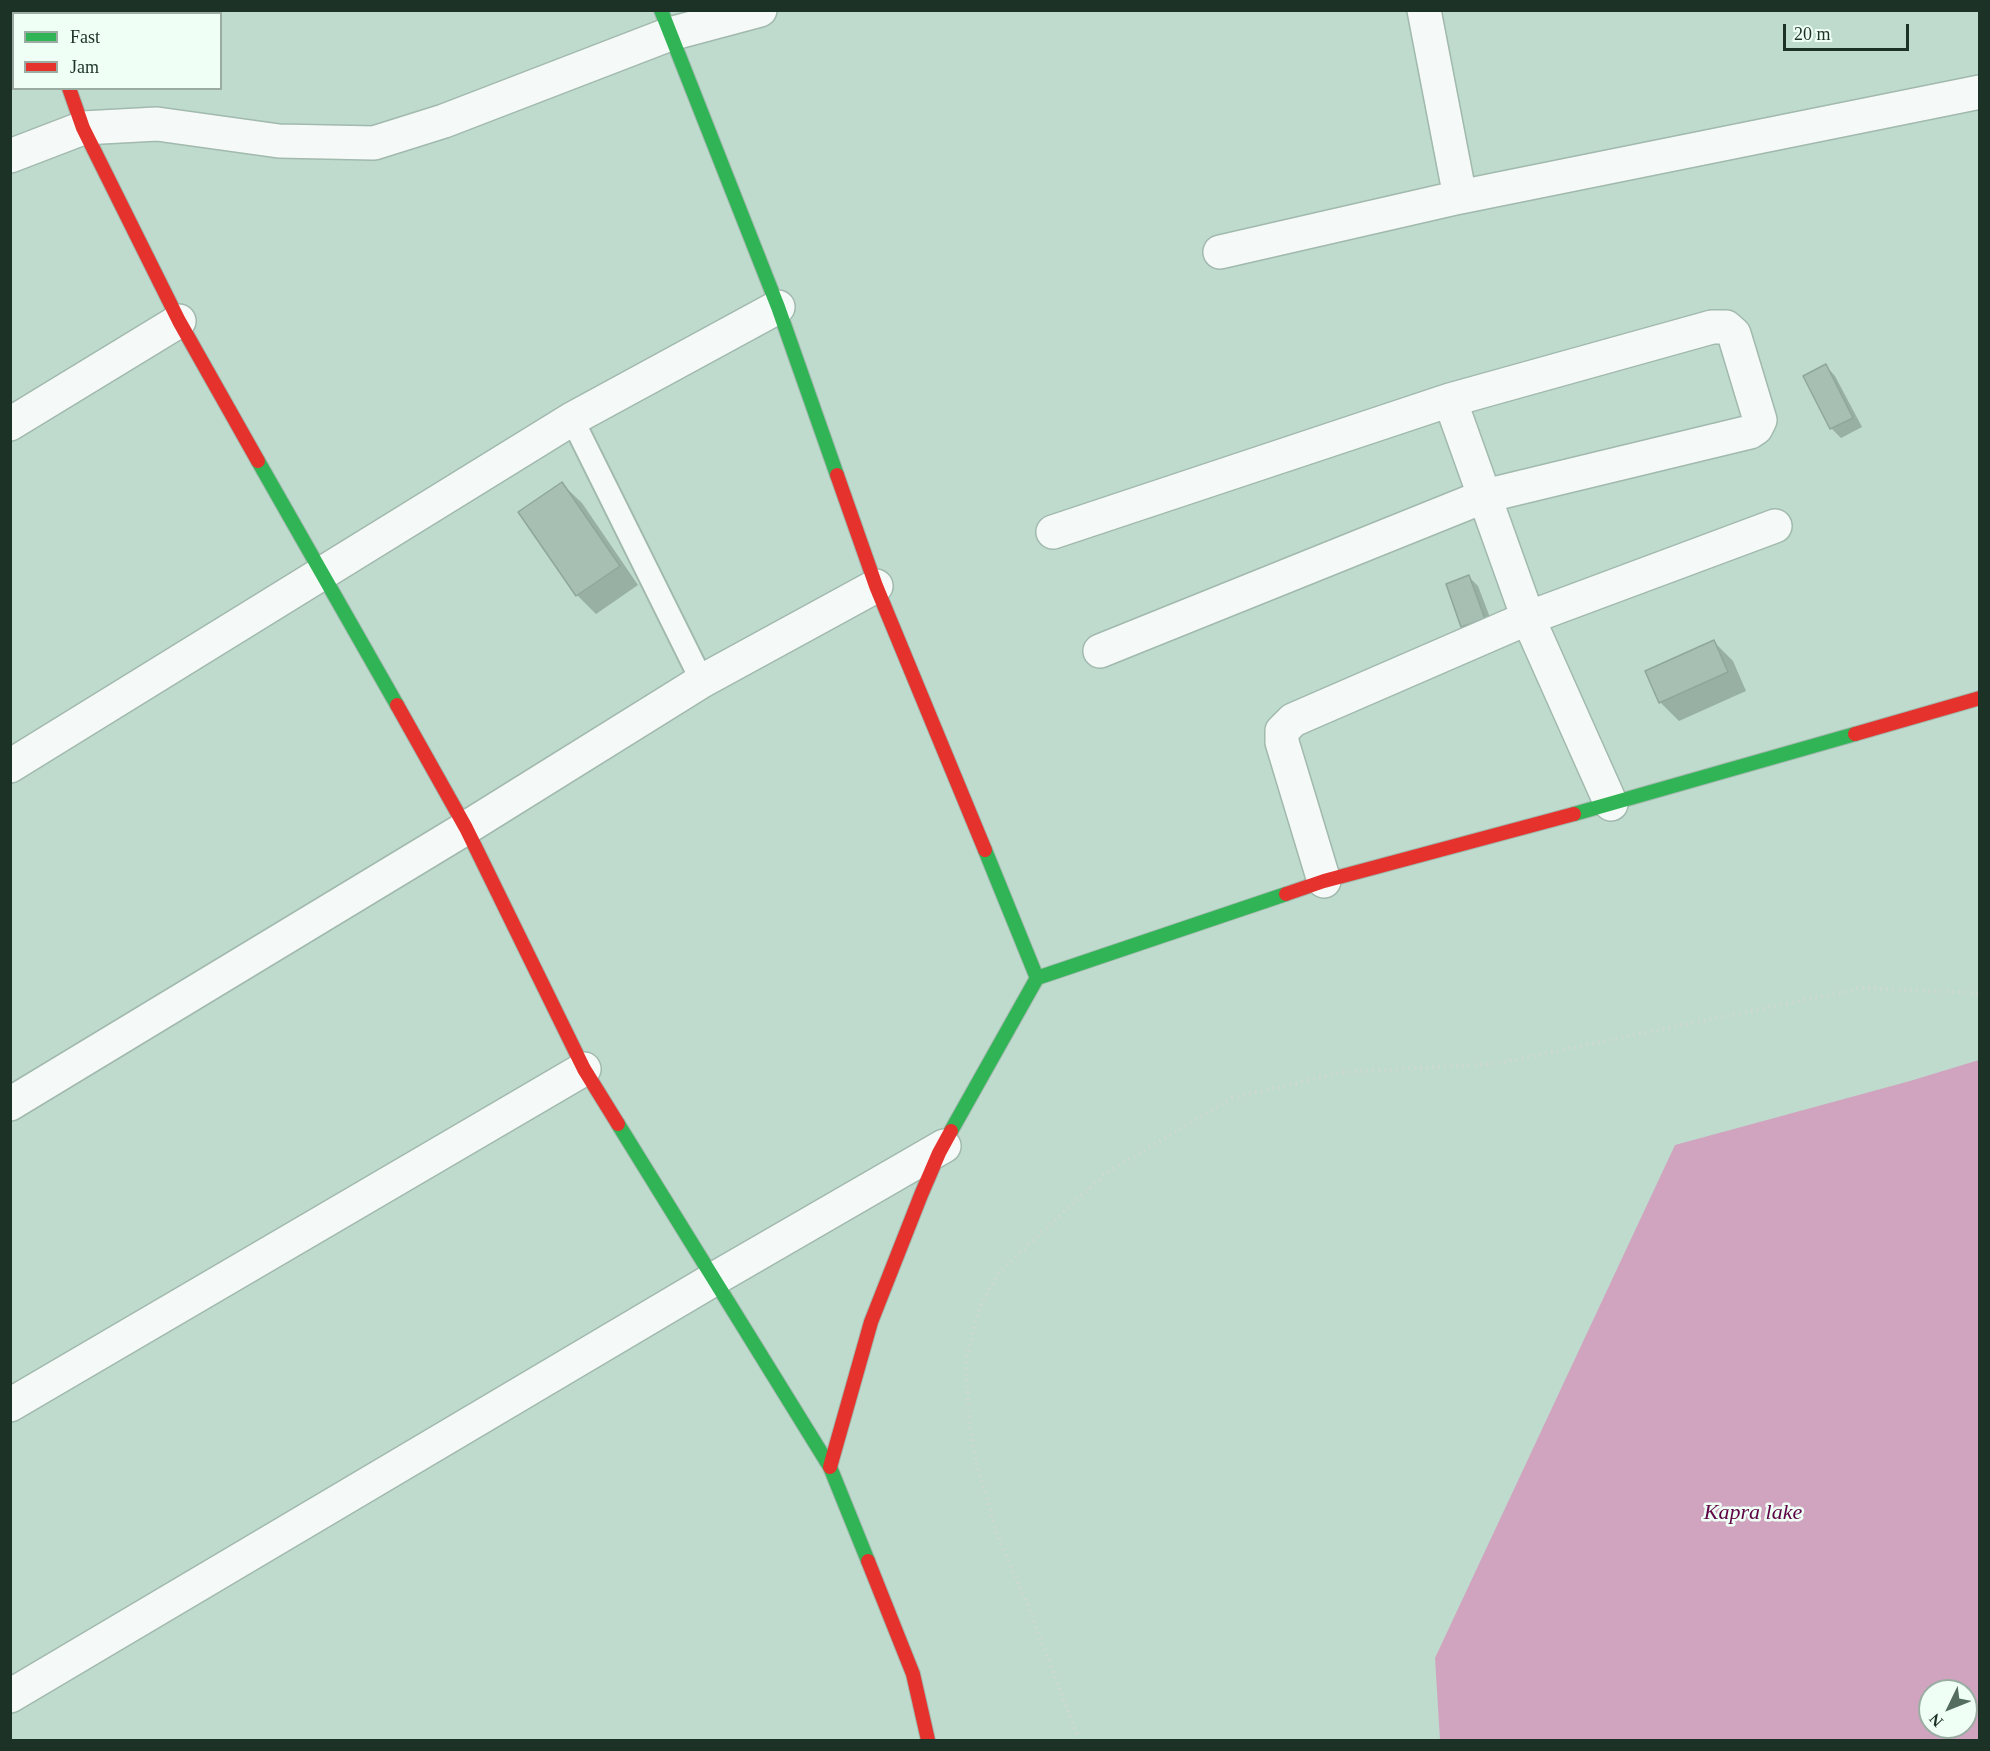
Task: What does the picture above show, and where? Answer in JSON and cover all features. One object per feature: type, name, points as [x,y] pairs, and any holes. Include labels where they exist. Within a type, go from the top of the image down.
[{"type":"street","points":[[10,156],[83,128],[157,124],[279,141],[374,143],[444,121],[666,22],[760,10]]},
{"type":"street","points":[[1424,10],[1460,197]]},
{"type":"street","points":[[666,22],[778,307],[876,586],[1037,978]]},
{"type":"street","points":[[70,90],[83,128],[179,321],[466,828],[584,1069],[830,1467],[913,1674],[928,1740]]},
{"type":"street","points":[[1220,252],[1460,197],[1980,92]]},
{"type":"street","points":[[10,766],[572,419],[778,307]]},
{"type":"street","points":[[10,424],[179,321]]},
{"type":"street","points":[[1053,532],[1450,400],[1712,327],[1726,327],[1734,334],[1760,420],[1756,428],[1750,432],[1485,496],[1100,651]]},
{"type":"street","points":[[1450,400],[1528,618],[1611,804]]},
{"type":"street","points":[[1324,881],[1282,742],[1282,731],[1293,720],[1528,618],[1775,526]]},
{"type":"street","points":[[10,1104],[466,828],[702,681],[876,586]]},
{"type":"street","points":[[830,1467],[871,1322],[921,1195],[944,1146],[1037,978],[1324,881],[1611,804],[1980,698]]},
{"type":"street","points":[[10,1405],[584,1069]]},
{"type":"street","points":[[10,1696],[714,1279],[944,1146]]},
{"type":"lane","points":[[572,419],[702,681]]},
{"type":"path","points":[[1079,1740],[991,1515],[976,1463],[969,1418],[966,1360],[979,1308],[999,1272],[1106,1173],[1232,1098],[1344,1072],[1494,1064],[1862,988],[1980,993]]},
{"type":"water","name":"Kapra lake","points":[[1979,1060],[1979,1740],[1440,1740],[1435,1658],[1675,1145]]},
{"type":"building","points":[[1826,364],[1853,418],[1830,429],[1803,376]]},
{"type":"building","points":[[562,482],[620,566],[576,596],[518,512]]},
{"type":"building","points":[[1469,575],[1485,619],[1461,627],[1446,584]]},
{"type":"building","points":[[1714,640],[1728,672],[1659,703],[1645,671]]},
{"type":"traffic: fast","points":[[661,10],[778,307],[837,475]]},
{"type":"traffic: fast","points":[[258,461],[397,705]]},
{"type":"traffic: fast","points":[[1574,814],[1855,734]]},
{"type":"traffic: fast","points":[[985,850],[1037,978]]},
{"type":"traffic: fast","points":[[951,1131],[1037,978],[1286,894]]},
{"type":"traffic: fast","points":[[618,1124],[830,1467],[868,1561]]},
{"type":"traffic: jam","points":[[70,90],[83,128],[179,321],[258,461]]},
{"type":"traffic: jam","points":[[837,475],[876,586],[985,850]]},
{"type":"traffic: jam","points":[[1855,734],[1980,698]]},
{"type":"traffic: jam","points":[[397,705],[466,828],[584,1069],[618,1124]]},
{"type":"traffic: jam","points":[[1286,894],[1324,881],[1574,814]]},
{"type":"traffic: jam","points":[[830,1467],[871,1322],[921,1195],[951,1131]]},
{"type":"traffic: jam","points":[[868,1561],[913,1674],[928,1740]]}]
